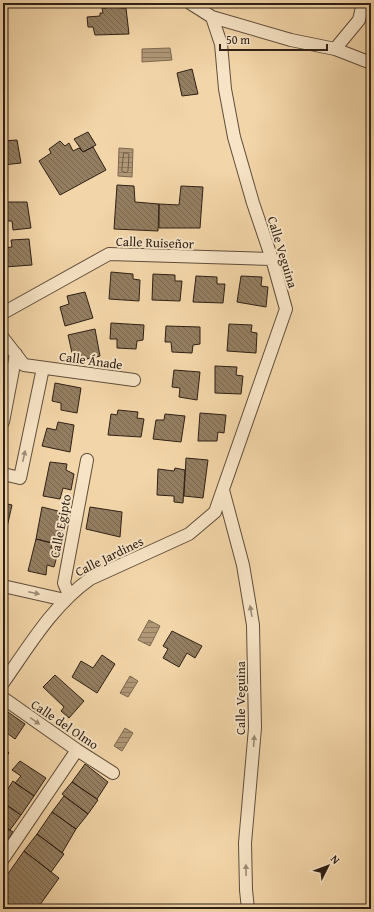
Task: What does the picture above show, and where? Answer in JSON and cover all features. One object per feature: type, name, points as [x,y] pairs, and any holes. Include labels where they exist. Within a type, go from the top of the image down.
[{"type":"street","points":[[190,3],[212,17],[291,40],[335,49],[371,64]]},
{"type":"street","points":[[335,49],[359,20],[363,3]]},
{"type":"street","name":"Calle Veguina","points":[[212,17],[221,44],[225,89],[234,137],[286,309],[215,512]]},
{"type":"street","name":"Calle Ruiseñor","points":[[3,313],[109,254],[272,259]]},
{"type":"street","name":"Calle Ánade","points":[[3,338],[24,365],[134,380]]},
{"type":"street","points":[[3,422],[16,354]]},
{"type":"street","points":[[3,474],[20,478],[43,368]]},
{"type":"street","name":"Calle Egipto","points":[[67,598],[64,583],[87,460]]},
{"type":"street","name":"Calle Veguina","points":[[223,490],[243,565],[253,625],[255,728],[245,843],[248,909]]},
{"type":"street","name":"Calle Jardines","points":[[3,683],[56,610],[67,598],[90,579],[189,534],[215,512]]},
{"type":"street","points":[[3,586],[67,598]]},
{"type":"street","name":"Calle del Olmo","points":[[3,698],[77,750],[113,773]]},
{"type":"street","points":[[3,859],[77,750]]},
{"type":"water","points":[[170,48],[172,60],[142,62],[142,49]]},
{"type":"water","points":[[119,148],[133,149],[132,177],[118,176]]},
{"type":"water","points":[[149,620],[160,626],[150,646],[138,640]]},
{"type":"water","points":[[130,676],[138,681],[128,697],[120,693]]},
{"type":"water","points":[[125,728],[133,733],[122,751],[114,746]]},
{"type":"building","points":[[107,3],[118,3],[119,8],[126,8],[129,34],[95,35],[93,27],[88,27],[87,17],[100,16],[100,13],[103,13],[102,8],[107,8]]},
{"type":"building","points":[[192,69],[198,94],[182,96],[177,73]]},
{"type":"building","points":[[88,132],[96,145],[83,152],[74,139]]},
{"type":"building","points":[[17,140],[21,163],[3,165],[3,141]]},
{"type":"building","points":[[60,141],[65,146],[69,143],[73,151],[79,148],[83,152],[93,147],[106,170],[60,195],[39,161],[51,153],[49,149]]},
{"type":"building","points":[[117,185],[134,186],[135,202],[159,204],[158,231],[114,229]]},
{"type":"building","points":[[181,186],[203,187],[200,228],[159,228],[159,204],[179,205]]},
{"type":"building","points":[[4,202],[27,202],[31,228],[13,230],[12,221],[5,221]]},
{"type":"building","points":[[29,239],[32,265],[4,267],[3,248],[12,247],[11,240]]},
{"type":"building","points":[[111,272],[133,274],[133,279],[140,280],[139,301],[109,299]]},
{"type":"building","points":[[153,274],[175,275],[175,281],[182,281],[180,301],[152,300]]},
{"type":"building","points":[[196,276],[217,277],[217,284],[225,284],[223,303],[193,302]]},
{"type":"building","points":[[241,276],[262,277],[261,286],[268,287],[266,307],[237,302]]},
{"type":"building","points":[[85,292],[93,318],[65,326],[60,307],[69,304],[67,296]]},
{"type":"building","points":[[111,323],[144,325],[143,340],[137,341],[136,349],[117,348],[117,339],[110,339]]},
{"type":"building","points":[[229,324],[252,325],[251,332],[257,333],[256,353],[227,351]]},
{"type":"building","points":[[166,326],[200,327],[200,344],[193,345],[192,353],[172,352],[171,342],[165,342]]},
{"type":"building","points":[[95,329],[100,356],[82,360],[80,352],[72,353],[68,335]]},
{"type":"building","points":[[215,366],[237,367],[236,375],[243,376],[241,394],[215,393]]},
{"type":"building","points":[[174,370],[200,372],[197,400],[179,397],[180,388],[172,387]]},
{"type":"building","points":[[55,383],[81,388],[77,413],[61,410],[61,403],[52,401]]},
{"type":"building","points":[[118,410],[138,412],[137,418],[144,419],[141,437],[108,435],[111,414],[117,415]]},
{"type":"building","points":[[200,413],[226,415],[224,433],[218,432],[217,441],[198,441]]},
{"type":"building","points":[[165,414],[185,416],[181,442],[153,439],[156,420],[164,420]]},
{"type":"building","points":[[58,422],[74,425],[70,452],[42,446],[47,428],[56,430]]},
{"type":"building","points":[[186,458],[208,460],[203,498],[184,496]]},
{"type":"building","points":[[50,462],[67,464],[66,470],[74,474],[71,490],[63,488],[60,499],[43,496]]},
{"type":"building","points":[[175,468],[185,470],[183,503],[174,502],[174,496],[157,495],[158,469],[174,471]]},
{"type":"building","points":[[3,503],[12,505],[5,536],[3,535]]},
{"type":"building","points":[[42,507],[58,511],[58,516],[67,519],[62,538],[54,536],[52,543],[36,539]]},
{"type":"building","points":[[90,507],[122,512],[120,537],[86,529]]},
{"type":"building","points":[[36,539],[52,543],[51,548],[59,549],[54,567],[47,565],[46,575],[28,571]]},
{"type":"building","points":[[172,631],[202,646],[195,658],[187,653],[179,667],[163,658],[168,649],[163,646]]},
{"type":"building","points":[[102,655],[115,664],[97,693],[72,677],[81,661],[93,668]]},
{"type":"building","points":[[55,675],[84,701],[69,718],[61,711],[64,707],[43,687]]},
{"type":"building","points":[[5,710],[25,724],[15,739],[3,730],[3,712]]},
{"type":"building","points":[[3,746],[9,753],[3,760]]},
{"type":"building","points":[[20,761],[46,778],[34,796],[15,783],[21,776],[12,770]]},
{"type":"building","points":[[85,764],[108,782],[97,799],[72,782]]},
{"type":"building","points":[[13,781],[34,796],[21,815],[3,802],[3,796]]},
{"type":"building","points":[[72,782],[98,800],[88,814],[62,794]]},
{"type":"building","points":[[64,796],[88,814],[76,829],[52,812]]},
{"type":"building","points":[[3,803],[21,815],[10,830],[3,826]]},
{"type":"building","points":[[52,812],[76,829],[62,853],[37,834]]},
{"type":"building","points":[[3,826],[13,832],[3,847]]},
{"type":"building","points":[[37,834],[64,854],[51,872],[24,851]]},
{"type":"building","points":[[24,851],[59,878],[37,909],[3,909],[3,881]]}]
